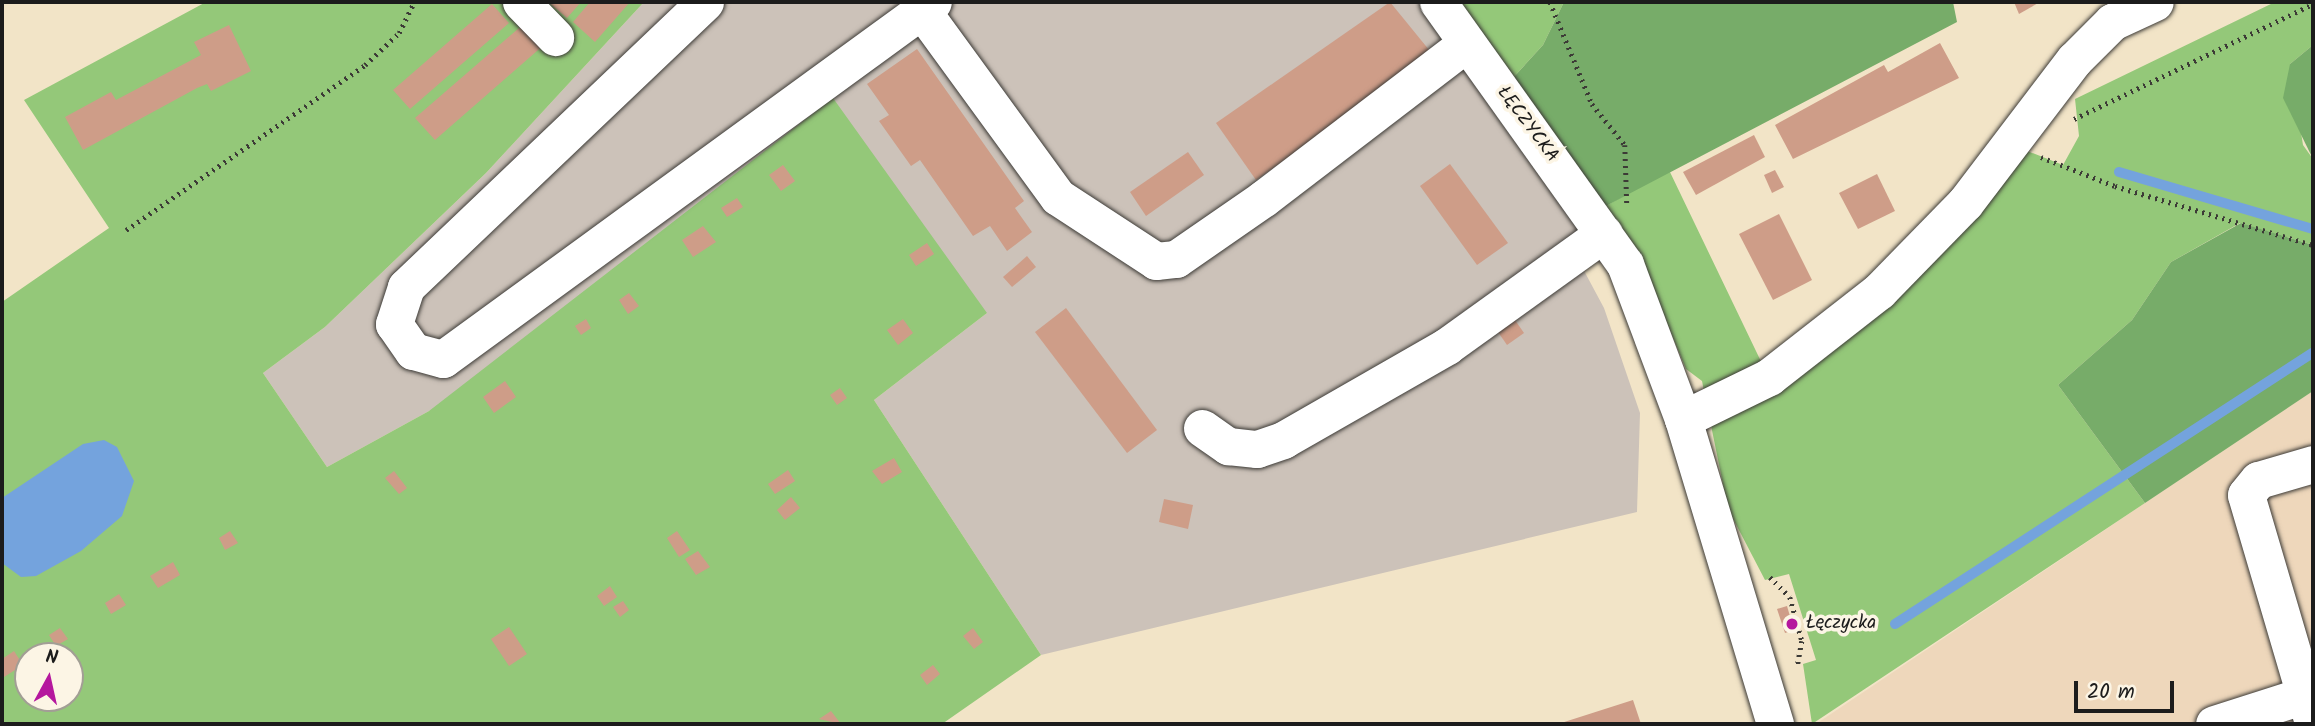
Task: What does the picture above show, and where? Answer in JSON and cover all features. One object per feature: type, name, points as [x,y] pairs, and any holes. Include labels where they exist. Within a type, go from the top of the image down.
[{"type":"street","points":[[521,2],[555,37]]},
{"type":"street","points":[[705,2],[406,287],[394,324],[413,351],[443,359],[928,7],[1058,197],[1156,261],[1176,259],[1264,198],[1467,43]]},
{"type":"street","name":"ŁĘCZYCKA","points":[[1438,2],[1604,233],[1649,317],[1683,419],[1775,724]]},
{"type":"street","points":[[1683,419],[1738,396],[1815,346],[1917,252],[2012,145],[2074,60],[2112,22],[2155,2]]},
{"type":"street","points":[[1202,428],[1228,446],[1257,449],[1283,440],[1447,346],[1604,233]]},
{"type":"street","points":[[2214,724],[2309,709],[2246,495],[2258,480],[2313,464]]},
{"type":"path","points":[[126,230],[365,65],[399,33],[414,2]]},
{"type":"path","points":[[2066,122],[2313,4]]},
{"type":"path","points":[[2012,145],[2115,186],[2313,245]]},
{"type":"path","points":[[1768,573],[1790,597],[1802,641],[1798,677]]},
{"type":"shaded area","points":[[644,2],[1423,2],[1584,229],[1582,267],[1604,308],[1640,413],[1637,512],[1041,655],[874,400],[987,313],[429,411],[327,467],[263,373],[325,327],[486,173]]},
{"type":"shaded area","points":[[2313,391],[2313,724],[1816,724],[2145,503]]},
{"type":"green space","points":[[206,2],[644,2],[486,173],[325,327],[263,373],[327,467],[429,411],[833,98],[987,313],[874,400],[1041,655],[942,724],[2,724],[2,302],[109,228],[24,100]]},
{"type":"green space","points":[[1459,2],[1564,2],[1543,45],[1512,79]]},
{"type":"green space","points":[[1564,2],[1953,2],[1957,22],[1604,207],[1512,79],[1543,45]]},
{"type":"green space","points":[[2275,2],[2313,2],[2313,45],[2290,64],[2303,145],[2313,159],[2313,245],[2240,223],[2171,262],[2132,320],[2058,385],[2145,503],[1812,724],[1803,664],[1816,660],[1789,574],[1765,580],[1728,509],[1702,381],[1686,369],[1643,266],[1604,207],[1669,170],[1768,376],[2012,145],[2063,165],[2079,136],[2075,99]]},
{"type":"green space","points":[[2313,45],[2313,159],[2283,98],[2290,64]]},
{"type":"green space","points":[[2241,223],[2313,245],[2313,391],[2145,503],[2058,385],[2132,320],[2171,262]]},
{"type":"water","points":[[104,440],[117,447],[134,481],[122,516],[81,551],[36,576],[21,577],[2,563],[2,498],[83,444]]},
{"type":"building","points":[[548,2],[581,2],[567,18]]},
{"type":"building","points":[[590,2],[630,2],[595,42],[573,22]]},
{"type":"building","points":[[1390,2],[1434,56],[1256,180],[1216,123]]},
{"type":"building","points":[[2014,2],[2040,2],[2019,14]]},
{"type":"building","points":[[492,4],[509,23],[410,109],[393,90]]},
{"type":"building","points":[[526,22],[545,44],[435,140],[415,118]]},
{"type":"building","points":[[229,25],[251,71],[211,91],[207,84],[197,88],[83,150],[65,117],[111,92],[116,100],[201,55],[194,42]]},
{"type":"building","points":[[1940,43],[1959,78],[1793,159],[1775,125],[1884,65],[1888,72]]},
{"type":"building","points":[[917,49],[1024,201],[1015,208],[1032,232],[1007,251],[990,226],[973,236],[920,160],[911,166],[879,121],[889,115],[867,84]]},
{"type":"building","points":[[1754,135],[1765,157],[1696,195],[1683,172]]},
{"type":"building","points":[[1188,152],[1204,175],[1146,216],[1130,192]]},
{"type":"building","points":[[1450,164],[1508,243],[1477,265],[1420,186]]},
{"type":"building","points":[[783,165],[795,181],[781,191],[769,175]]},
{"type":"building","points":[[1775,170],[1784,187],[1772,193],[1764,175]]},
{"type":"building","points":[[1877,174],[1895,211],[1858,229],[1839,193]]},
{"type":"building","points":[[737,198],[743,207],[727,217],[721,208]]},
{"type":"building","points":[[1779,214],[1812,280],[1773,300],[1739,234]]},
{"type":"building","points":[[703,226],[716,242],[693,257],[682,240]]},
{"type":"building","points":[[927,243],[934,254],[916,266],[909,255]]},
{"type":"building","points":[[1027,256],[1036,267],[1012,287],[1003,277]]},
{"type":"building","points":[[629,293],[639,306],[628,314],[619,300]]},
{"type":"building","points":[[1066,308],[1157,430],[1127,453],[1035,332]]},
{"type":"building","points":[[586,319],[591,328],[581,335],[575,326]]},
{"type":"building","points":[[903,319],[913,333],[898,345],[887,330]]},
{"type":"building","points":[[1515,320],[1524,333],[1507,345],[1498,332]]},
{"type":"building","points":[[505,381],[516,397],[494,413],[483,397]]},
{"type":"building","points":[[840,388],[847,398],[837,405],[830,395]]},
{"type":"building","points":[[894,458],[902,472],[882,484],[872,471]]},
{"type":"building","points":[[788,470],[795,481],[775,494],[768,484]]},
{"type":"building","points":[[394,471],[407,488],[399,494],[385,478]]},
{"type":"building","points":[[791,497],[800,508],[785,520],[777,510]]},
{"type":"building","points":[[1164,499],[1193,505],[1188,529],[1159,522]]},
{"type":"building","points":[[230,531],[238,543],[225,550],[219,538]]},
{"type":"building","points":[[677,531],[690,550],[679,557],[667,538]]},
{"type":"building","points":[[698,551],[710,567],[696,575],[685,559]]},
{"type":"building","points":[[173,562],[180,575],[158,588],[150,576]]},
{"type":"building","points":[[610,586],[617,597],[604,606],[597,596]]},
{"type":"building","points":[[119,594],[126,605],[111,614],[105,603]]},
{"type":"building","points":[[623,601],[629,610],[620,617],[613,607]]},
{"type":"building","points":[[1787,606],[1794,630],[1785,633],[1777,609]]},
{"type":"building","points":[[509,627],[527,654],[509,666],[491,639]]},
{"type":"building","points":[[60,628],[68,639],[53,642],[49,635]]},
{"type":"building","points":[[973,628],[983,642],[974,649],[963,636]]},
{"type":"building","points":[[14,651],[14,671],[4,677],[2,659]]},
{"type":"building","points":[[933,665],[940,674],[927,685],[920,675]]},
{"type":"building","points":[[1633,700],[1641,724],[1558,724]]},
{"type":"building","points":[[831,711],[841,724],[819,719]]},
{"type":"waterway","points":[[2119,172],[2313,229]]},
{"type":"waterway","points":[[1895,624],[2313,353]]},
{"type":"place","name":"Łęczycka","points":[[1792,624]]}]
